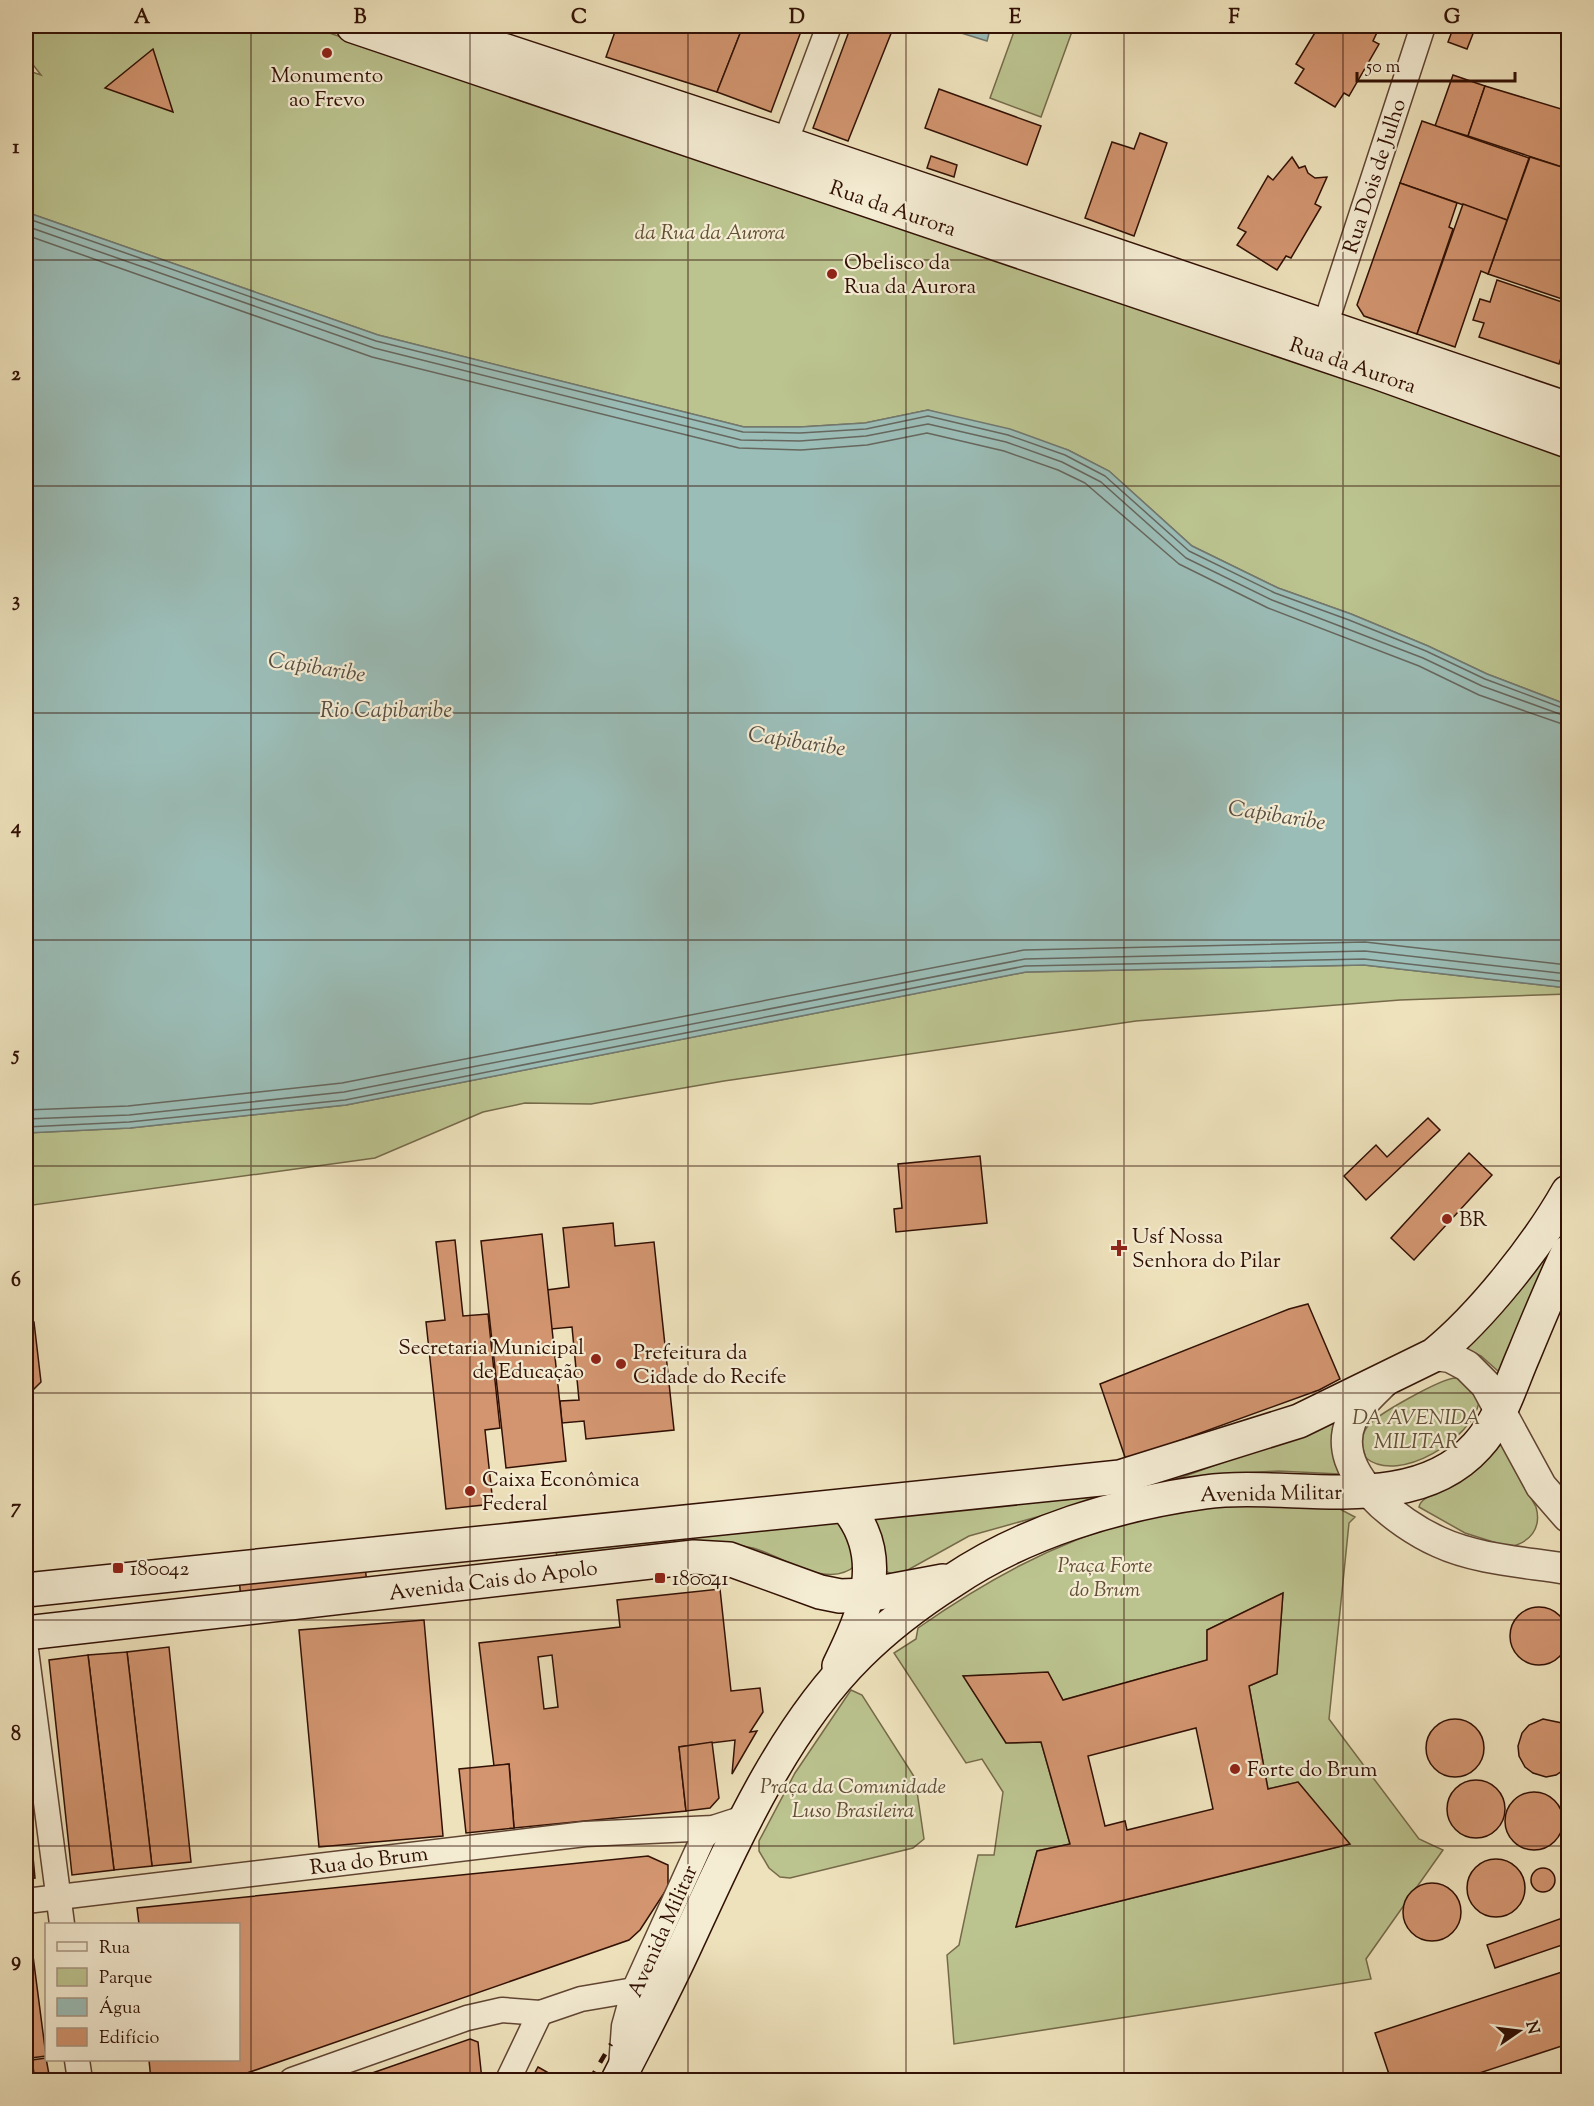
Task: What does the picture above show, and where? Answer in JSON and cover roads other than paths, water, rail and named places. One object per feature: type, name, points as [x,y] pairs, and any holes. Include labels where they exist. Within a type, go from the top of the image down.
[{"type":"main road","name":"Rua da Aurora","points":[[353,26],[1368,369],[1569,441]]},
{"type":"main road","name":"Rua da Aurora","points":[[430,26],[785,143],[1569,409]]},
{"type":"main road","name":"Avenida Militar","points":[[846,1506],[1120,1477],[1299,1421],[1387,1379],[1448,1344],[1494,1293],[1555,1215],[1569,1192]]},
{"type":"main road","name":"Avenida Militar","points":[[620,2078],[747,1817],[783,1756],[826,1692],[860,1653],[902,1616],[953,1579],[1000,1554],[1063,1527],[1138,1503],[1210,1491],[1370,1492],[1413,1484],[1450,1467],[1476,1447],[1500,1414],[1547,1298],[1569,1252]]},
{"type":"main road","name":"Avenida Militar","points":[[826,1692],[849,1646],[868,1596],[870,1559],[866,1539],[858,1520],[846,1506]]},
{"type":"main road","name":"Avenida Cais do Apolo","points":[[26,1590],[846,1506]]},
{"type":"main road","name":"Avenida Cais do Apolo","points":[[26,1633],[694,1557],[729,1559],[820,1592],[868,1596],[953,1579]]},
{"type":"street","points":[[785,143],[829,26]]},
{"type":"street","name":"Rua Dois de Julho","points":[[1324,326],[1424,26]]},
{"type":"street","points":[[1434,1354],[1450,1357],[1467,1366],[1486,1386],[1541,1486],[1569,1517]]},
{"type":"street","points":[[1387,1379],[1367,1399],[1351,1420],[1346,1443],[1349,1459],[1360,1480],[1370,1492],[1399,1520],[1440,1543],[1490,1557],[1569,1569]]},
{"type":"street","points":[[26,1650],[62,1923]]},
{"type":"street","points":[[712,1828],[747,1817]]},
{"type":"street","name":"Rua do Brum","points":[[26,1901],[585,1834],[712,1828]]},
{"type":"street","name":"Avenida Militar","points":[[620,2078],[624,2026],[634,1990],[703,1838],[712,1828]]},
{"type":"street","points":[[292,2080],[467,2018],[502,2010],[540,2013],[581,1999],[634,1990]]},
{"type":"street","points":[[508,2080],[540,2013]]},
{"type":"street","points":[[77,2061],[80,2080]]},
{"type":"water","points":[[960,26],[991,26],[987,41],[958,32]]},
{"type":"water","name":"Rio Capibaribe","points":[[26,212],[378,335],[744,427],[800,427],[865,423],[928,410],[1010,429],[1068,450],[1109,471],[1192,546],[1278,588],[1351,614],[1428,646],[1487,674],[1568,705],[1568,988],[1364,965],[1026,972],[346,1105],[130,1128],[26,1133]]},
{"type":"railway","points":[[590,2080],[611,2044]]},
{"type":"place","name":"Monumento ao Frevo","points":[[327,53]]},
{"type":"place","name":"Obelisco da Rua da Aurora","points":[[832,274]]},
{"type":"place","name":"BR","points":[[1447,1219]]},
{"type":"place","name":"Usf Nossa Senhora do Pilar","points":[[1119,1248]]},
{"type":"place","name":"Secretaria Municipal de Educação","points":[[596,1359]]},
{"type":"place","name":"Prefeitura da Cidade do Recife","points":[[621,1364]]},
{"type":"place","name":"Caixa Econômica Federal","points":[[470,1491]]},
{"type":"place","name":"180042","points":[[118,1568]]},
{"type":"place","name":"180041","points":[[660,1578]]},
{"type":"place","name":"Forte do Brum","points":[[1235,1769]]},
{"type":"park label","name":"da Rua da Aurora","points":[[710,232]]},
{"type":"park label","name":"DA AVENIDA MILITAR","points":[[1416,1429]]},
{"type":"park label","name":"Praça Forte do Brum","points":[[1105,1577]]},
{"type":"park label","name":"Praça da Comunidade Luso Brasileira","points":[[853,1798]]},
{"type":"water label","name":"Capibaribe","points":[[317,666]]},
{"type":"water label","name":"Capibaribe","points":[[797,740]]},
{"type":"water label","name":"Capibaribe","points":[[1277,814]]}]
